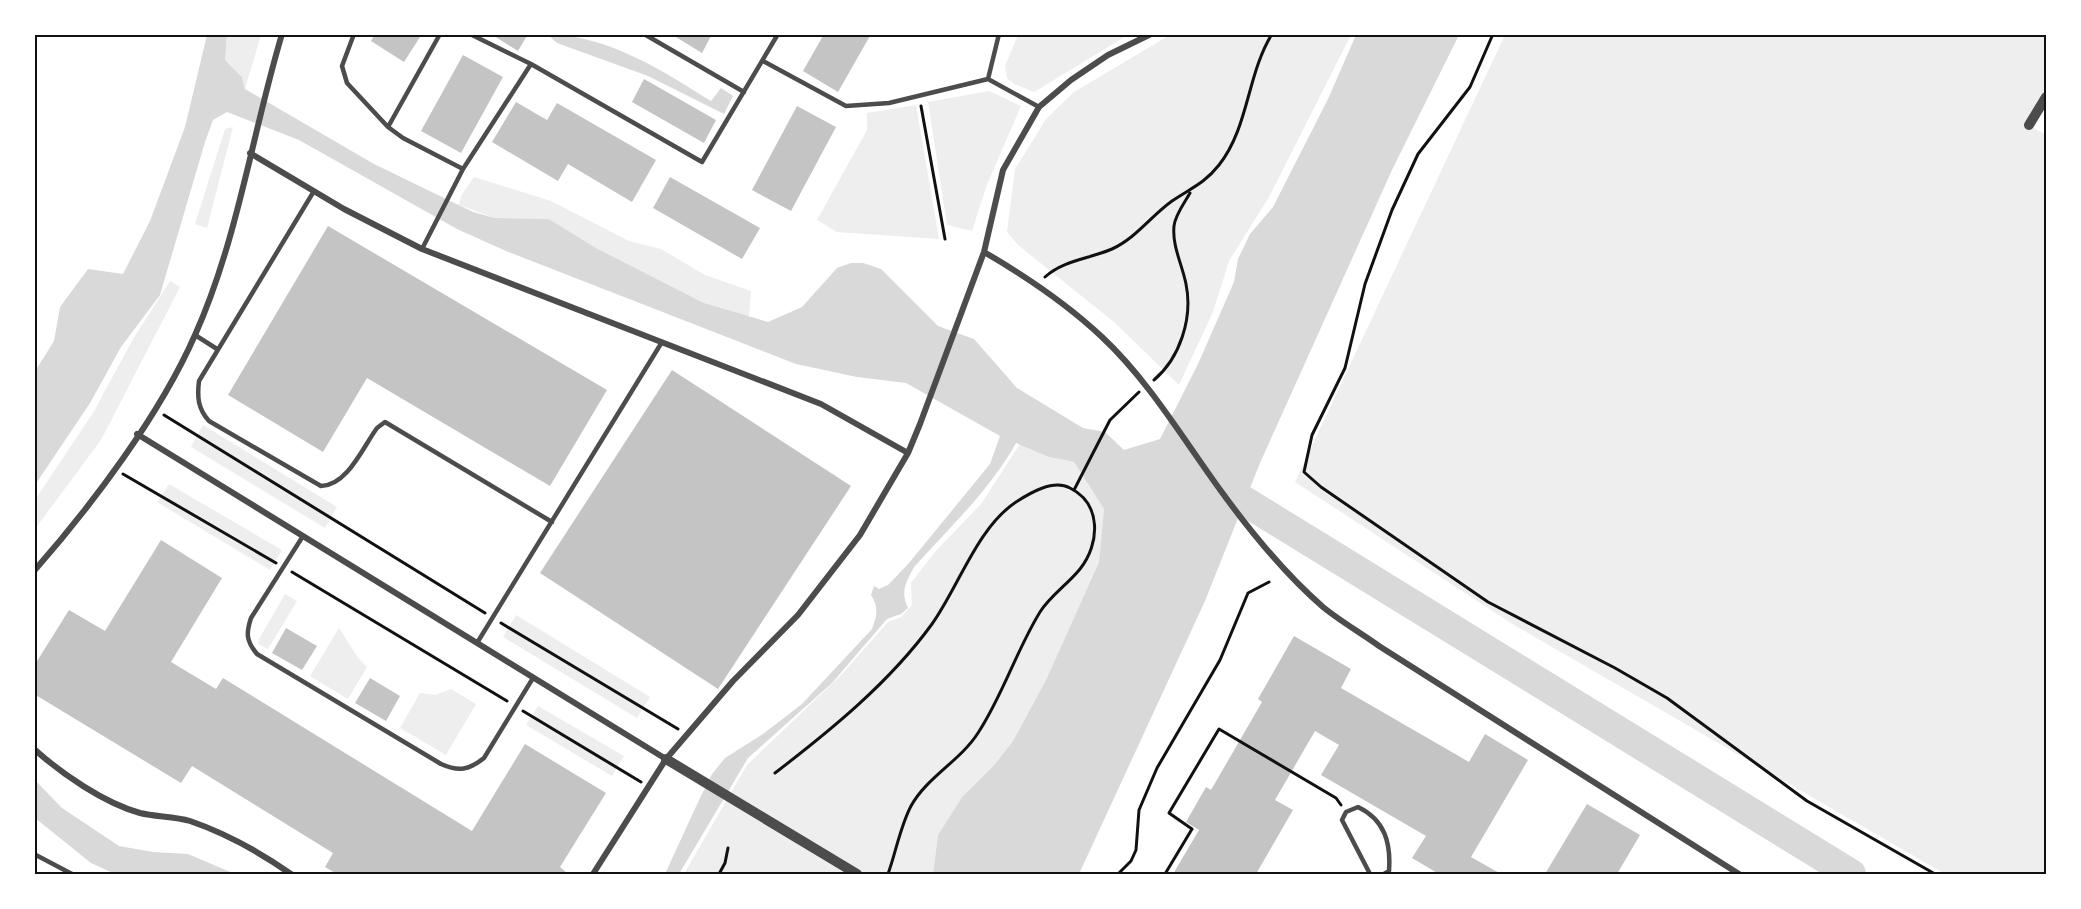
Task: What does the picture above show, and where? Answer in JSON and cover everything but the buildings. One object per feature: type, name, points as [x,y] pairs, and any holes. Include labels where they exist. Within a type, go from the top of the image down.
[{"type":"street","points":[[34,571],[62,539],[114,468],[154,409],[195,335],[238,210],[268,80],[282,34]]},
{"type":"street","points":[[593,874],[666,759],[733,681],[798,615],[860,535],[908,453],[968,302],[984,252],[1003,170],[1039,106],[1071,80],[1108,55],[1151,34]]},
{"type":"street","points":[[2029,125],[2046,97]]},
{"type":"street","points":[[250,153],[314,191],[422,249],[821,404],[908,453]]},
{"type":"street","points":[[984,252],[1037,284],[1104,338],[1157,400],[1222,494],[1282,565],[1323,607],[1379,646],[1739,874]]},
{"type":"street","points":[[137,434],[856,874]]},
{"type":"street","points":[[34,749],[54,767],[98,793],[139,813],[189,820],[265,856],[287,874]]},
{"type":"lane","points":[[354,34],[342,66],[347,83],[388,128],[402,138],[463,169]]},
{"type":"lane","points":[[388,128],[440,34]]},
{"type":"lane","points":[[470,34],[531,64],[702,162],[778,34]]},
{"type":"lane","points":[[644,34],[744,92]]},
{"type":"lane","points":[[988,79],[999,34]]},
{"type":"lane","points":[[763,61],[846,106],[889,103],[988,79],[1039,106]]},
{"type":"lane","points":[[422,249],[463,169],[531,64]]},
{"type":"lane","points":[[314,191],[199,381],[200,412],[209,421],[321,486],[331,486],[341,479],[377,428],[385,422],[552,522]]},
{"type":"lane","points":[[195,335],[218,349]]},
{"type":"lane","points":[[477,644],[662,342]]},
{"type":"lane","points":[[303,536],[251,618],[246,632],[248,644],[256,654],[363,720],[454,770],[464,770],[484,758],[533,678]]},
{"type":"lane","points":[[1371,874],[1342,820],[1346,812],[1358,807],[1385,831],[1391,850],[1386,873],[1394,874]]},
{"type":"lane","points":[[34,854],[72,874]]},
{"type":"path","points":[[1037,284],[1057,267],[1113,249],[1131,238],[1173,201],[1191,191],[1218,166],[1232,147],[1259,58],[1272,34]]},
{"type":"path","points":[[1493,34],[1470,87],[1418,154],[1392,210],[1365,284],[1345,368],[1312,435],[1304,472],[1330,494],[1472,592],[1667,698],[1807,801],[1935,874]]},
{"type":"path","points":[[919,96],[945,239]]},
{"type":"path","points":[[1153,381],[1174,358],[1186,326],[1187,286],[1174,244],[1174,223],[1191,191]]},
{"type":"path","points":[[1074,490],[1110,420],[1144,388]]},
{"type":"path","points":[[154,409],[687,735]]},
{"type":"path","points":[[114,468],[284,567],[648,786]]},
{"type":"path","points":[[775,773],[844,717],[913,647],[948,601],[990,527],[1005,510],[1030,493],[1046,487],[1066,486],[1074,490],[1092,508],[1095,522],[1091,549],[1082,567],[1042,609],[997,701],[977,734],[959,757],[921,792],[912,806],[888,874]]},
{"type":"path","points":[[1118,874],[1131,861],[1136,850],[1139,810],[1157,768],[1220,660],[1248,593],[1255,587],[1269,582]]},
{"type":"path","points":[[1166,874],[1192,829],[1169,813],[1219,729],[1336,798],[1346,812]]},
{"type":"path","points":[[719,874],[725,863],[728,849]]},
{"type":"shaded area","points":[[1018,34],[1128,35],[1034,92],[1014,84],[1007,78],[1005,66]]},
{"type":"shaded area","points":[[207,35],[227,35],[225,60],[242,77],[245,89],[374,164],[473,212],[495,218],[549,219],[596,248],[704,303],[768,322],[802,307],[837,268],[851,263],[863,263],[881,269],[938,326],[974,339],[1017,388],[1083,428],[1105,432],[1124,450],[1160,439],[1198,364],[1234,282],[1238,259],[1250,234],[1273,207],[1328,99],[1356,35],[1459,35],[1392,170],[1260,463],[1205,601],[1079,874],[933,874],[938,835],[962,797],[995,764],[1013,741],[1046,680],[1099,562],[1104,509],[1074,462],[1049,457],[1016,443],[982,492],[914,567],[906,582],[904,592],[908,608],[901,614],[887,619],[832,683],[748,758],[679,874],[665,874],[712,774],[725,758],[763,734],[802,704],[872,629],[876,612],[871,595],[874,586],[879,589],[888,585],[909,563],[990,464],[1000,436],[906,383],[857,377],[796,364],[506,251],[457,229],[299,140],[227,112],[213,120],[160,295],[121,347],[90,403],[35,485],[34,373],[54,341],[60,307],[88,269],[123,274],[150,221],[185,127]]},
{"type":"shaded area","points":[[227,35],[261,35],[245,89],[242,77],[225,60]]},
{"type":"shaded area","points":[[548,35],[570,36],[591,41],[633,56],[711,101],[721,88],[733,96],[724,114],[648,76],[557,43]]},
{"type":"shaded area","points":[[1170,35],[1351,35],[1269,197],[1229,261],[1213,312],[1179,385],[1114,322],[1018,245],[1007,232],[1015,169],[1046,119],[1074,92]]},
{"type":"shaded area","points":[[1505,35],[2046,35],[2046,95],[2029,125],[2046,135],[2046,874],[1945,874],[1514,625],[1295,482]]},
{"type":"shaded area","points":[[989,91],[1021,106],[986,187],[972,231],[947,225],[928,102]]},
{"type":"shaded area","points":[[916,105],[939,239],[837,232],[817,220],[867,130],[867,113]]},
{"type":"shaded area","points":[[233,127],[207,228],[195,224],[225,129]]},
{"type":"shaded area","points":[[474,177],[551,201],[629,241],[661,249],[705,275],[751,291],[749,317],[704,303],[596,248],[549,219],[495,218],[459,205],[461,196]]},
{"type":"shaded area","points":[[170,281],[180,287],[101,440],[35,529],[35,500],[93,413],[133,339]]},
{"type":"shaded area","points":[[203,425],[337,507],[325,528],[191,447]]},
{"type":"shaded area","points":[[1020,444],[1049,457],[1074,462],[1104,509],[1099,562],[1046,680],[1013,741],[995,764],[962,797],[938,835],[933,874],[684,874],[747,765],[843,673],[888,622],[901,617],[912,605],[911,583],[934,553],[981,504]]},
{"type":"shaded area","points":[[169,484],[282,550],[270,570],[157,502]]},
{"type":"shaded area","points":[[285,594],[297,601],[268,649],[258,644],[259,639]]},
{"type":"shaded area","points":[[516,615],[650,697],[637,718],[503,637]]},
{"type":"shaded area","points":[[339,628],[358,658],[367,667],[348,699],[310,676]]},
{"type":"shaded area","points":[[451,689],[476,704],[446,755],[400,728],[420,693],[435,695]]},
{"type":"shaded area","points":[[538,706],[624,756],[612,776],[526,725]]},
{"type":"shaded area","points":[[34,779],[62,808],[119,846],[153,852],[188,854],[235,874],[115,874],[91,863],[35,818]]},
{"type":"waterway","points":[[1210,480],[1851,874]]}]
